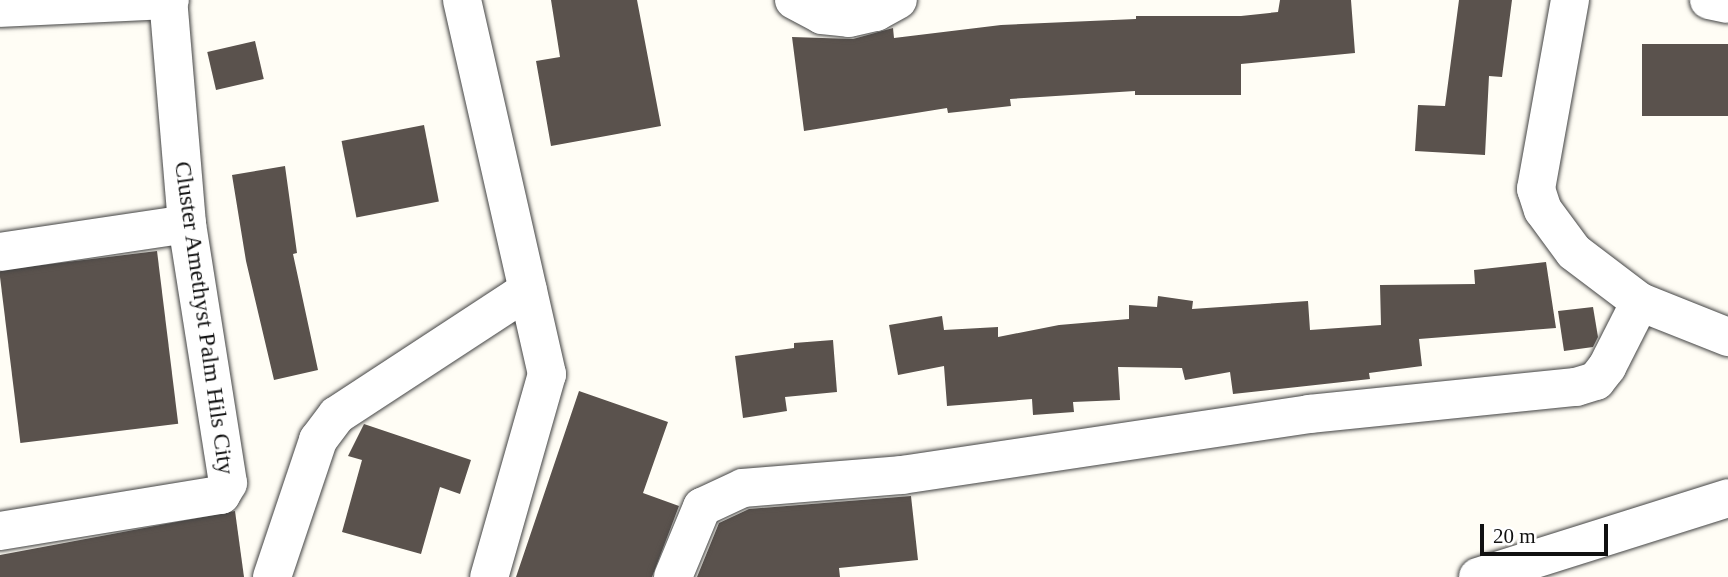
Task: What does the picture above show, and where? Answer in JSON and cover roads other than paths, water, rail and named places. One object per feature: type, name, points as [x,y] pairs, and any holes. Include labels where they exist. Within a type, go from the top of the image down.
[{"type":"street","points":[[0,8],[169,0]]},
{"type":"street","name":"Cluster Amethyst Palm Hils City","points":[[0,531],[220,495],[227,487],[187,223],[169,0]]},
{"type":"street","points":[[462,0],[547,374],[489,577]]},
{"type":"street","points":[[794,0],[822,15],[849,18],[876,12],[898,0]]},
{"type":"street","points":[[1570,0],[1536,189],[1543,210],[1574,252],[1640,302],[1728,337]]},
{"type":"street","points":[[1709,0],[1728,4]]},
{"type":"street","points":[[0,252],[187,223]]},
{"type":"street","points":[[272,577],[318,440],[337,415],[528,290]]},
{"type":"street","points":[[673,577],[702,507],[743,488],[902,475],[1309,414],[1576,387],[1596,381],[1607,367],[1640,302]]},
{"type":"street","points":[[1478,577],[1728,498]]}]
